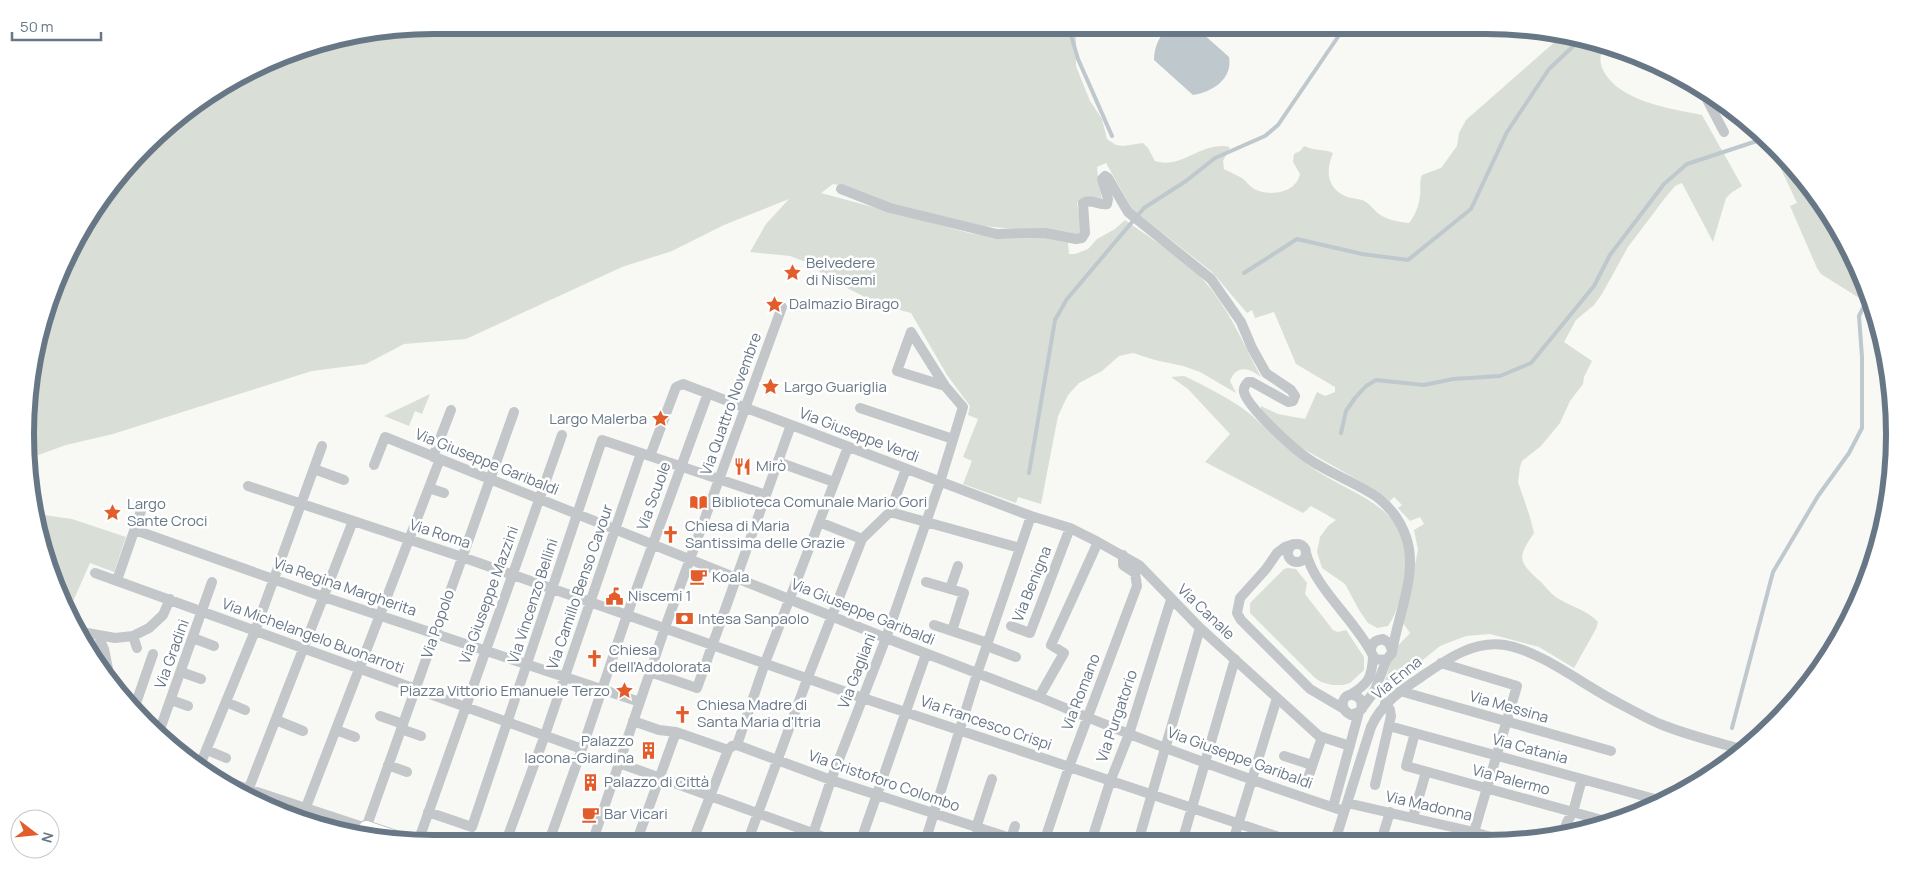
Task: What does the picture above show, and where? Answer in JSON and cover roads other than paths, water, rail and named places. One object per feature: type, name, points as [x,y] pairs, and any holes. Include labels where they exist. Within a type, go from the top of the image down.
[{"type":"street","points":[[1709,102],[1724,132]]},
{"type":"street","points":[[841,189],[890,208],[997,234],[1045,233],[1076,239],[1082,238],[1085,233],[1083,203],[1092,201],[1104,205],[1107,204],[1108,199],[1102,179],[1105,176],[1108,178],[1128,212],[1211,279],[1241,322],[1252,348],[1266,373],[1291,390],[1296,396],[1293,402],[1288,402],[1252,382],[1248,382],[1244,386],[1244,393],[1256,411],[1289,443],[1310,460],[1378,498],[1400,523],[1408,542],[1410,560],[1408,582],[1390,654],[1374,692],[1360,710],[1353,715],[1310,689],[1241,620],[1237,613],[1240,598],[1266,569],[1277,553],[1285,547],[1294,544],[1302,545],[1314,572],[1360,633],[1372,655],[1380,660],[1390,654]]},
{"type":"street","name":"Via Quattro Novembre","points":[[595,835],[637,723],[640,702],[650,672],[668,627],[782,307]]},
{"type":"street","points":[[911,332],[930,362],[945,386],[897,370],[911,332]]},
{"type":"street","name":"Via Giuseppe Verdi","points":[[676,386],[683,384],[708,392],[1031,516]]},
{"type":"street","name":"Via Camillo Benso Cavour","points":[[508,835],[545,736],[615,529],[676,386]]},
{"type":"street","name":"Via Gagliani","points":[[813,835],[886,638],[940,482],[963,407],[945,386]]},
{"type":"street","name":"Via Scuole","points":[[551,835],[626,612],[708,392]]},
{"type":"street","points":[[860,408],[953,440]]},
{"type":"street","points":[[304,813],[429,488],[451,410]]},
{"type":"street","name":"Via Popolo","points":[[366,830],[514,412]]},
{"type":"street","points":[[650,672],[697,688],[791,425]]},
{"type":"street","name":"Via Giuseppe Mazzini","points":[[421,834],[562,435]]},
{"type":"street","name":"Via Giuseppe Garibaldi","points":[[374,465],[385,437],[926,654],[1039,697],[1087,718],[1333,807],[1346,807]]},
{"type":"street","name":"Via Vincenzo Bellini","points":[[428,812],[472,827],[602,440],[646,454]]},
{"type":"street","points":[[202,760],[275,579],[322,446]]},
{"type":"street","points":[[695,835],[733,748],[848,447]]},
{"type":"street","points":[[646,454],[766,495]]},
{"type":"street","points":[[778,462],[834,482]]},
{"type":"street","points":[[314,469],[344,480]]},
{"type":"street","points":[[750,835],[808,677],[862,539],[890,512],[906,469]]},
{"type":"street","name":"Via Roma","points":[[248,486],[668,627]]},
{"type":"street","points":[[429,488],[444,493]]},
{"type":"street","points":[[117,580],[135,534],[142,508]]},
{"type":"street","points":[[890,512],[1020,548]]},
{"type":"street","points":[[927,835],[987,645],[1031,516]]},
{"type":"street","name":"Via Canale","points":[[1031,516],[1070,528],[1139,565],[1200,628],[1276,698],[1322,737],[1350,746]]},
{"type":"street","points":[[249,790],[353,522]]},
{"type":"street","points":[[819,522],[862,539]]},
{"type":"street","name":"Via Benigna","points":[[1011,626],[1030,634],[1070,528]]},
{"type":"street","name":"Via Regina Margherita","points":[[135,534],[640,702]]},
{"type":"street","points":[[1039,697],[1064,653],[1050,645],[1098,542]]},
{"type":"street","points":[[1294,544],[1288,550],[1294,560],[1314,572]]},
{"type":"street","points":[[1266,569],[1304,558],[1306,553]]},
{"type":"street","name":"Via Romano","points":[[1046,835],[1069,767],[1138,581],[1135,573],[1123,565],[1123,555]]},
{"type":"street","points":[[950,589],[958,566]]},
{"type":"street","name":"Via Michelangelo Buonarroti","points":[[95,573],[508,722],[580,750]]},
{"type":"street","name":"Via Gradini","points":[[161,727],[212,582]]},
{"type":"street","points":[[926,582],[964,593],[952,630]]},
{"type":"street","points":[[86,633],[115,638],[133,636],[149,628],[163,615],[170,599]]},
{"type":"street","name":"Via Purgatorio","points":[[1093,835],[1110,782],[1129,734],[1172,600]]},
{"type":"street","points":[[1350,746],[1343,703],[1348,696],[1368,682],[1372,675],[1372,645],[1394,629],[1398,621]]},
{"type":"street","points":[[934,625],[952,630],[1016,657]]},
{"type":"street","name":"Via Francesco Crispi","points":[[668,627],[712,645],[808,677],[863,698],[1271,835]]},
{"type":"street","points":[[1140,835],[1200,628]]},
{"type":"street","points":[[1360,633],[1389,643],[1390,654]]},
{"type":"street","points":[[98,636],[104,649],[107,665]]},
{"type":"street","points":[[133,636],[137,648]]},
{"type":"street","points":[[193,638],[214,646]]},
{"type":"street","name":"Via Enna","points":[[1337,835],[1371,727],[1376,715],[1385,703],[1440,663],[1464,650],[1485,645],[1504,645],[1529,652],[1660,724],[1735,747]]},
{"type":"street","points":[[136,702],[153,654]]},
{"type":"street","points":[[863,835],[926,654]]},
{"type":"street","points":[[1184,835],[1234,659]]},
{"type":"street","points":[[1440,663],[1517,686],[1474,832]]},
{"type":"street","points":[[181,672],[201,679]]},
{"type":"street","name":"Via Messina","points":[[1400,691],[1611,751]]},
{"type":"street","points":[[1319,694],[1354,695],[1360,698],[1362,704],[1333,807]]},
{"type":"street","points":[[1235,835],[1276,698]]},
{"type":"street","points":[[171,700],[188,706]]},
{"type":"street","points":[[226,702],[245,710]]},
{"type":"street","points":[[1375,785],[1389,726],[1390,710],[1385,703]]},
{"type":"street","points":[[380,716],[420,736]]},
{"type":"street","points":[[276,720],[303,731]]},
{"type":"street","name":"Via Cristoforo Colombo","points":[[637,723],[778,760],[876,795],[1000,835]]},
{"type":"street","name":"Via Catania","points":[[1389,726],[1653,799]]},
{"type":"street","points":[[336,730],[354,737]]},
{"type":"street","points":[[639,835],[676,732]]},
{"type":"street","name":"Via Palermo","points":[[1415,733],[1406,766],[1598,819]]},
{"type":"street","points":[[1308,778],[1322,737]]},
{"type":"street","points":[[207,750],[226,758]]},
{"type":"street","points":[[1284,756],[1312,765]]},
{"type":"street","points":[[621,765],[660,777],[758,813],[806,835]]},
{"type":"street","points":[[388,766],[406,772]]},
{"type":"street","points":[[1413,818],[1426,772]]},
{"type":"street","points":[[976,828],[992,779]]},
{"type":"street","points":[[1566,828],[1582,779]]},
{"type":"street","points":[[255,793],[306,808],[354,828]]},
{"type":"street","name":"Via Madonna","points":[[1346,807],[1390,812],[1484,835]]},
{"type":"street","points":[[1383,835],[1390,812]]},
{"type":"street","points":[[1012,835],[1015,826]]},
{"type":"waterway","points":[[1071,34],[1078,59],[1112,136]]},
{"type":"waterway","points":[[1029,473],[1055,320],[1067,299],[1144,208],[1186,181],[1215,158],[1265,136],[1278,125],[1340,34]]},
{"type":"waterway","points":[[1244,273],[1297,239],[1362,254],[1408,260],[1471,209],[1507,132],[1549,69],[1576,44]]},
{"type":"waterway","points":[[1341,433],[1346,411],[1366,386],[1376,380],[1424,385],[1453,379],[1500,376],[1531,363],[1594,286],[1610,255],[1664,184],[1687,164],[1758,141]]},
{"type":"waterway","points":[[1732,728],[1773,572],[1818,496],[1849,453],[1862,428],[1862,357],[1859,316],[1865,305]]},
{"type":"place","name":"Belvedere di Niscemi","points":[[792,272]]},
{"type":"place","name":"Dalmazio Birago","points":[[775,304]]},
{"type":"place","name":"Largo Guariglia","points":[[770,387]]},
{"type":"place","name":"Largo Malerba","points":[[661,419]]},
{"type":"place","name":"Mirò","points":[[742,466]]},
{"type":"place","name":"Biblioteca Comunale Mario Gori","points":[[698,502]]},
{"type":"place","name":"Largo Sante Croci","points":[[113,513]]},
{"type":"place","name":"Chiesa di Maria Santissima delle Grazie","points":[[671,535]]},
{"type":"place","name":"Koala","points":[[698,577]]},
{"type":"place","name":"Niscemi 1","points":[[614,596]]},
{"type":"place","name":"Intesa Sanpaolo","points":[[684,619]]},
{"type":"place","name":"Chiesa dell'Addolorata","points":[[595,659]]},
{"type":"place","name":"Piazza Vittorio Emanuele Terzo","points":[[624,691]]},
{"type":"place","name":"Chiesa Madre di Santa Maria d'Itria","points":[[683,714]]},
{"type":"place","name":"Palazzo Iacona-Giardina","points":[[648,750]]},
{"type":"place","name":"Palazzo di Città","points":[[590,782]]},
{"type":"place","name":"Bar Vicari","points":[[590,814]]}]
